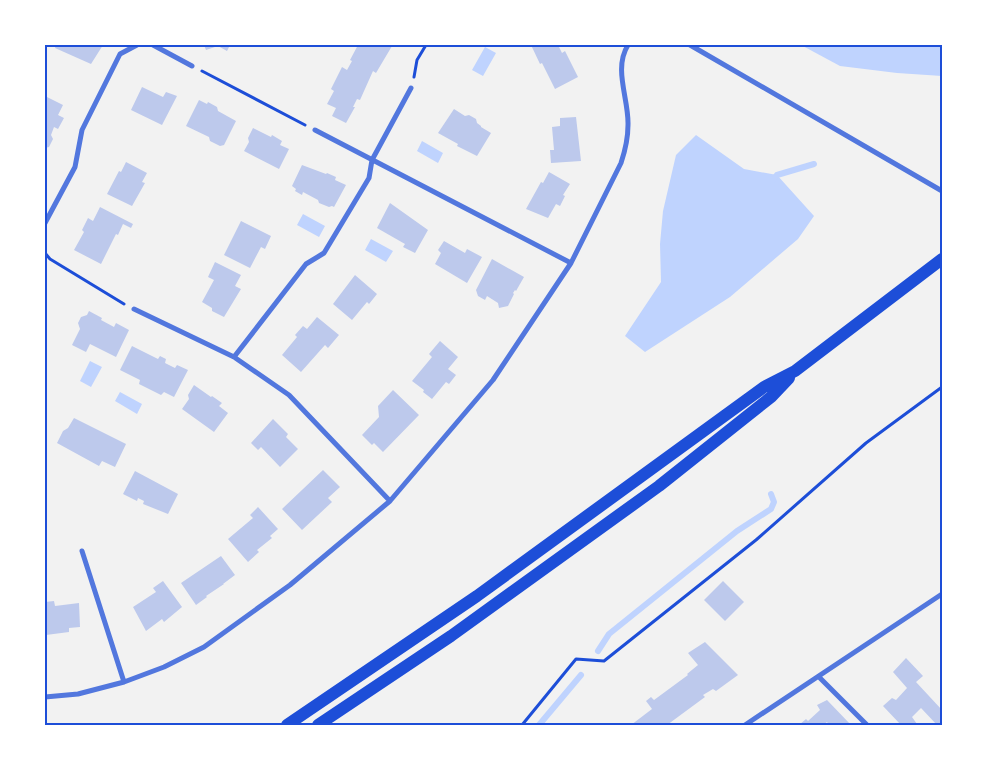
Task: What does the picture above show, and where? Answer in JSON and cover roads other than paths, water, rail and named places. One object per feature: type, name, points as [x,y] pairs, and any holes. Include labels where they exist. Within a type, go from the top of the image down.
[{"type":"main road","points":[[318,725],[451,636],[659,486],[771,397],[795,371],[942,259]]},
{"type":"main road","points":[[287,725],[477,596],[764,387],[795,371]]},
{"type":"street","points":[[45,223],[75,167],[82,130],[120,54],[137,45]]},
{"type":"street","points":[[153,45],[192,66]]},
{"type":"street","points":[[45,698],[78,694],[124,682],[164,667],[204,647],[290,585],[390,501],[494,380],[571,263],[617,171],[626,147],[627,104],[621,78],[625,50],[628,45]]},
{"type":"street","points":[[690,45],[942,191]]},
{"type":"street","points":[[234,357],[306,264],[324,253],[369,178],[372,160],[412,88]]},
{"type":"street","points":[[315,130],[571,263]]},
{"type":"street","points":[[134,309],[234,357],[289,395],[390,501]]},
{"type":"street","points":[[82,551],[124,682]]},
{"type":"street","points":[[745,725],[820,677],[942,594]]},
{"type":"street","points":[[820,677],[867,725]]},
{"type":"water","points":[[801,45],[942,45],[942,76],[840,66]]},
{"type":"water","points":[[485,47],[496,53],[483,76],[472,70]]},
{"type":"water","points":[[696,135],[744,169],[777,175],[814,216],[798,239],[730,297],[645,352],[625,336],[661,282],[660,244],[663,211],[676,155]]},
{"type":"water","points":[[422,141],[443,153],[438,163],[417,151]]},
{"type":"water","points":[[303,214],[325,226],[319,237],[297,225]]},
{"type":"water","points":[[371,239],[393,251],[386,262],[365,250]]},
{"type":"water","points":[[90,361],[102,367],[91,387],[80,381]]},
{"type":"water","points":[[120,392],[142,404],[137,414],[115,401]]},
{"type":"waterway","points":[[772,181],[777,175],[814,164]]},
{"type":"waterway","points":[[598,651],[609,634],[737,531],[771,509],[774,502],[771,494]]},
{"type":"waterway","points":[[539,725],[581,675]]}]
